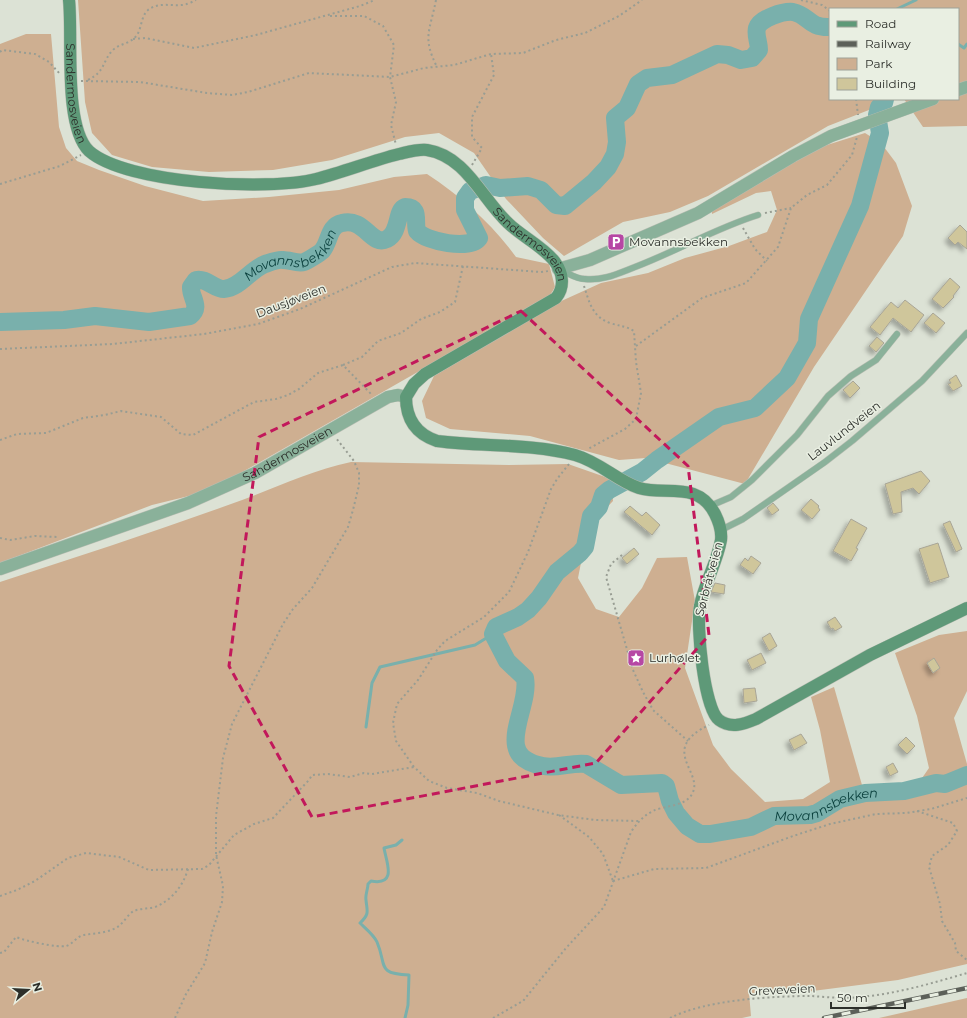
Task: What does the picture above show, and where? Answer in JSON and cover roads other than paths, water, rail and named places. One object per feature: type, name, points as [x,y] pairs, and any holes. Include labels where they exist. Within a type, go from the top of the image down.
[{"type":"street","name":"Sandermosveien","points":[[0,569],[188,503],[255,473],[377,403],[394,395],[406,397],[414,384],[432,370],[556,298],[560,294],[562,283],[555,262],[545,252],[507,223],[474,182],[452,160],[441,154],[426,150],[398,154],[308,181],[274,184],[189,182],[122,167],[98,158],[81,140],[75,119],[69,0]]},
{"type":"street","points":[[558,269],[590,260],[698,213],[815,144],[832,136],[930,100]]},
{"type":"street","points":[[406,397],[406,408],[410,421],[419,432],[433,440],[454,443],[546,448],[577,456],[617,475],[632,485],[644,489],[684,492],[700,498],[710,506]]},
{"type":"street","name":"Sørbråtveien","points":[[710,506],[721,530],[721,540],[700,606],[698,624],[711,707],[716,717],[725,724],[737,725],[756,719],[870,655],[967,608]]},
{"type":"lane","points":[[558,269],[582,279],[609,277],[740,220],[758,215]]},
{"type":"lane","name":"Lauvlundveien","points":[[721,530],[743,519],[825,462],[852,441],[922,381],[967,333]]},
{"type":"lane","points":[[710,506],[731,497],[752,480],[788,445],[828,396],[851,376],[876,360],[897,334]]},
{"type":"waterway","points":[[899,8],[916,0]]},
{"type":"waterway","name":"Movannsbekken","points":[[0,322],[64,320],[95,316],[149,322],[190,316],[195,309],[195,302],[191,287],[196,280],[204,281],[220,289],[224,289],[230,288],[260,266],[270,262],[277,260],[286,260],[299,263],[304,262],[322,251],[334,227],[342,223],[350,222],[356,224],[376,239],[387,239],[394,232],[400,212],[405,207],[413,209],[415,212],[417,231],[422,235],[448,243],[467,244],[474,242],[479,238],[465,210],[465,198],[470,191],[486,185],[500,188],[528,186],[541,190],[556,205],[565,206],[594,182],[608,167],[615,154],[617,142],[615,118],[627,108],[638,84],[647,78],[672,75],[717,54],[728,55],[741,60],[752,58],[759,50],[756,33],[759,24],[767,18],[778,14],[793,12],[817,26],[829,27]]},
{"type":"waterway","points":[[959,45],[964,48],[967,44]]},
{"type":"waterway","name":"Movannsbekken","points":[[885,100],[884,103],[879,107],[877,115],[880,133],[860,206],[809,319],[807,343],[787,378],[755,408],[719,417],[642,472],[609,490],[603,495],[599,507],[591,516],[585,547],[557,572],[539,598],[528,610],[518,617],[496,627],[493,634],[507,661],[525,678],[525,690],[516,730],[516,742],[519,753],[527,761],[548,767],[586,764],[621,785],[662,783],[666,786],[670,801],[676,813],[687,826],[700,834],[710,834],[751,827],[774,816],[810,815],[817,813],[840,799],[865,793],[904,791],[936,783],[945,784],[967,775]]},
{"type":"waterway","points":[[366,727],[372,683],[380,667],[475,645],[493,634]]},
{"type":"waterway","points":[[402,840],[396,845],[384,848],[388,865],[388,876],[385,880],[379,882],[371,881],[368,884],[366,898],[367,915],[360,923],[376,939],[384,967],[391,973],[409,975],[408,1005],[405,1018]]},
{"type":"railway","points":[[824,1018],[967,988]]},
{"type":"place","name":"Movannsbekken","points":[[616,242]]},
{"type":"place","name":"Lurhølet","points":[[636,658]]}]
